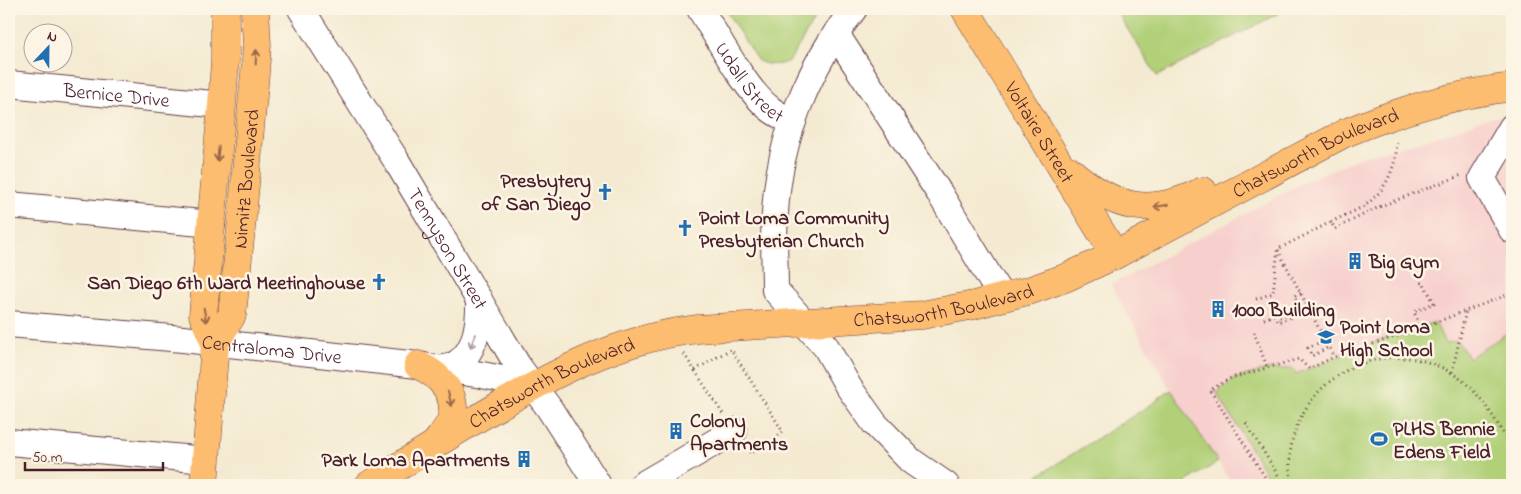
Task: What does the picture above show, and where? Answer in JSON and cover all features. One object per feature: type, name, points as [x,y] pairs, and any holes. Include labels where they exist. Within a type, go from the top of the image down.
[{"type":"main road","name":"Nimitz Boulevard","points":[[215,343],[203,315],[222,105],[225,61],[225,9]]},
{"type":"main road","name":"Nimitz Boulevard","points":[[205,473],[215,343],[232,315],[255,72],[257,45],[255,9]]},
{"type":"main road","name":"Voltaire Street","points":[[965,9],[1115,255]]},
{"type":"main road","name":"Chatsworth Boulevard","points":[[369,485],[532,386],[605,352],[665,334],[706,329],[922,315],[1002,298],[1065,278],[1115,255],[1346,133],[1368,124],[1442,102],[1512,87]]},
{"type":"main road","points":[[1056,158],[1097,192],[1122,203],[1142,208],[1160,207],[1187,199],[1260,160],[1286,166]]},
{"type":"main road","points":[[431,367],[445,385],[452,401],[453,411],[450,422],[436,443]]},
{"type":"street","name":"Tennyson Street","points":[[301,9],[396,160],[515,360],[532,386],[550,408],[598,485]]},
{"type":"street","name":"Udall Street","points":[[700,9],[754,93],[769,108],[793,122]]},
{"type":"street","points":[[854,9],[836,34],[810,77],[793,122],[776,200],[774,228],[775,290],[826,346],[848,386],[875,424],[911,461],[946,485]]},
{"type":"street","points":[[836,34],[940,194],[1002,298]]},
{"type":"street","name":"Bernice Drive","points":[[9,84],[222,105]]},
{"type":"street","points":[[1512,127],[1482,178],[1512,230]]},
{"type":"street","points":[[9,205],[212,224]]},
{"type":"street","points":[[431,367],[451,367],[461,360],[472,345],[479,321],[479,299]]},
{"type":"street","name":"Centraloma Drive","points":[[9,324],[215,343],[431,367],[482,375],[532,386]]},
{"type":"street","points":[[642,485],[734,431]]},
{"type":"street","points":[[9,442],[205,473]]},
{"type":"path","points":[[1278,249],[1367,204],[1383,188],[1392,171],[1397,155],[1397,139]]},
{"type":"path","points":[[1331,222],[1335,228],[1381,206],[1463,174],[1478,198],[1490,191]]},
{"type":"path","points":[[1278,249],[1325,340],[1308,348],[1312,356],[1329,347],[1334,357]]},
{"type":"path","points":[[1256,299],[1273,293],[1278,249]]},
{"type":"path","points":[[1421,283],[1423,282],[1434,303],[1414,312],[1421,328]]},
{"type":"path","points":[[1270,485],[1210,390],[1231,378],[1299,359],[1309,369],[1334,357],[1421,328],[1512,292]]},
{"type":"path","points":[[1264,319],[1292,307],[1294,312],[1277,318],[1278,322],[1303,313],[1294,296],[1301,293]]},
{"type":"path","points":[[1452,372],[1466,311]]},
{"type":"path","points":[[1254,332],[1268,368]]},
{"type":"path","points":[[684,354],[751,454],[783,432],[731,350],[695,370]]},
{"type":"path","points":[[1292,485],[1291,450],[1296,428],[1310,402],[1334,378],[1357,365],[1371,360],[1386,358],[1416,359],[1452,372],[1481,399],[1512,448]]},
{"type":"path","points":[[1246,423],[1284,485]]},
{"type":"shaded area","name":"Point Loma High School","points":[[1512,114],[1512,485],[1233,485],[1170,389],[1111,285],[1308,180],[1361,157],[1422,141],[1489,118]]},
{"type":"green space","points":[[728,9],[821,9],[790,60],[774,64],[757,60],[728,14]]},
{"type":"green space","points":[[1115,9],[1287,9],[1157,76]]},
{"type":"green space","name":"PLHS Bennie Edens Field","points":[[1435,322],[1445,343],[1457,341],[1469,358],[1512,330],[1512,485],[1273,485],[1217,393],[1234,379],[1270,369],[1293,369],[1296,374],[1380,340]]},
{"type":"green space","points":[[1171,390],[1218,462],[1181,485],[1023,485],[1152,404]]},
{"type":"place","name":"Presbytery of San Diego","points":[[605,192]]},
{"type":"place","name":"Point Loma Community Presbyterian Church","points":[[685,228]]},
{"type":"place","name":"Big Gym","points":[[1355,261]]},
{"type":"place","name":"San Diego 6th Ward Meetinghouse","points":[[379,282]]},
{"type":"place","name":"1000 Building","points":[[1218,309]]},
{"type":"place","name":"Point Loma High School","points":[[1326,337]]},
{"type":"place","name":"Colony Apartments","points":[[676,431]]},
{"type":"place","name":"PLHS Bennie Edens Field","points":[[1379,439]]},
{"type":"place","name":"Park Loma Apartments","points":[[524,459]]}]
